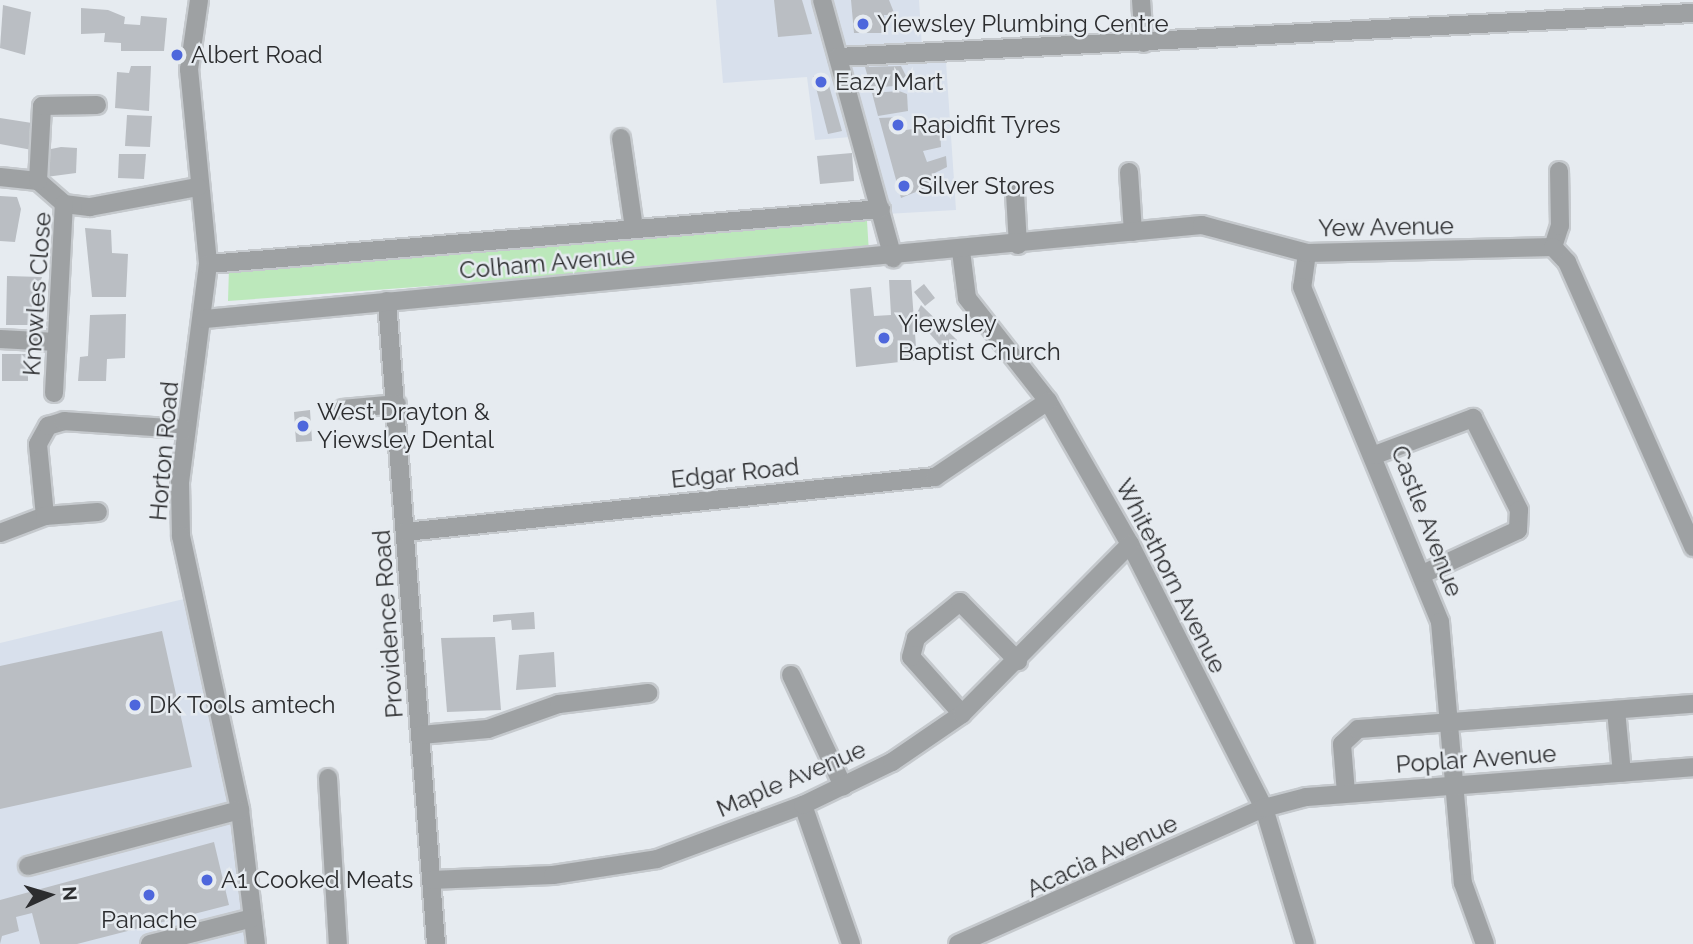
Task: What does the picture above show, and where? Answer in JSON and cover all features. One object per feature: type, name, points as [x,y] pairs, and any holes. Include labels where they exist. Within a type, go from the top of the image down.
[{"type":"street","name":"Horton Road","points":[[199,0],[189,69],[198,187],[208,264],[205,319],[186,429],[180,483],[185,576],[240,810],[256,944]]},
{"type":"street","points":[[822,0],[893,258]]},
{"type":"street","points":[[1141,0],[1144,43]]},
{"type":"street","points":[[838,57],[1693,13]]},
{"type":"street","points":[[38,181],[42,106],[97,105]]},
{"type":"street","points":[[621,138],[634,228]]},
{"type":"street","points":[[1559,171],[1560,226],[1553,247],[1567,262],[1693,547]]},
{"type":"street","points":[[1129,172],[1133,232]]},
{"type":"street","points":[[0,177],[38,181],[64,204]]},
{"type":"street","name":"Knowles Close","points":[[54,393],[64,204],[90,207],[198,187]]},
{"type":"street","points":[[1015,193],[1018,245]]},
{"type":"street","name":"Colham Avenue","points":[[208,264],[881,209]]},
{"type":"street","name":"Yew Avenue","points":[[893,258],[1133,232],[1233,228],[1307,253],[1553,247]]},
{"type":"street","name":"Whitethorn Avenue","points":[[961,251],[967,299],[1048,401],[1130,544],[1264,808],[1305,944]]},
{"type":"street","name":"Castle Avenue","points":[[1307,253],[1302,287],[1425,573],[1440,622],[1463,883],[1485,944]]},
{"type":"street","name":"Colham Avenue","points":[[205,319],[893,258]]},
{"type":"street","name":"Providence Road","points":[[387,301],[397,404],[436,944]]},
{"type":"street","points":[[0,340],[57,342]]},
{"type":"street","name":"Edgar Road","points":[[405,531],[935,477],[1048,401]]},
{"type":"street","points":[[343,409],[397,404]]},
{"type":"street","points":[[1376,455],[1473,418],[1519,510],[1518,530],[1425,573]]},
{"type":"street","points":[[45,516],[38,444],[48,426],[64,421],[186,429]]},
{"type":"street","points":[[0,533],[45,516],[98,512]]},
{"type":"street","name":"Maple Avenue","points":[[431,880],[554,875],[657,859],[803,806],[844,786],[962,714],[1018,661],[1130,544]]},
{"type":"street","points":[[962,714],[911,657],[916,638],[960,602],[1018,661]]},
{"type":"street","points":[[791,675],[844,786]]},
{"type":"street","points":[[421,735],[488,729],[559,704],[648,693]]},
{"type":"street","points":[[1346,793],[1347,736],[1450,722],[1693,704]]},
{"type":"street","points":[[1616,710],[1622,773]]},
{"type":"street","name":"Poplar Avenue","points":[[1264,808],[1346,793],[1693,767]]},
{"type":"street","points":[[328,778],[338,944]]},
{"type":"street","points":[[803,806],[851,944]]},
{"type":"street","name":"Acacia Avenue","points":[[958,944],[1264,808]]},
{"type":"street","points":[[28,866],[240,810]]},
{"type":"street","points":[[150,944],[253,918]]},
{"type":"shaded area","points":[[716,0],[919,0],[922,47],[945,47],[956,210],[886,214],[862,136],[815,140],[807,77],[723,83]]},
{"type":"shaded area","points":[[188,598],[237,818],[252,944],[0,944],[0,643]]},
{"type":"green space","points":[[867,221],[869,253],[228,301],[229,268]]},
{"type":"building","points":[[774,0],[802,0],[812,34],[778,37]]},
{"type":"building","points":[[851,0],[889,0],[895,15],[884,15],[885,33],[854,33]]},
{"type":"building","points":[[3,5],[31,12],[25,55],[0,48]]},
{"type":"building","points":[[81,8],[108,10],[125,17],[124,24],[140,25],[141,16],[167,18],[164,51],[121,51],[121,43],[104,42],[105,33],[81,34]]},
{"type":"building","points":[[131,66],[151,66],[149,111],[115,108],[117,72],[129,73]]},
{"type":"building","points":[[901,66],[906,76],[894,86],[871,88],[865,67]]},
{"type":"building","points":[[826,75],[842,131],[828,134],[813,76]]},
{"type":"building","points":[[899,91],[907,94],[908,111],[878,116],[872,93]]},
{"type":"building","points":[[127,115],[152,116],[150,147],[125,146]]},
{"type":"building","points":[[902,117],[906,130],[940,125],[941,147],[923,151],[927,162],[946,156],[947,167],[933,174],[938,183],[901,198],[879,118]]},
{"type":"building","points":[[0,118],[32,123],[32,150],[0,144]]},
{"type":"building","points":[[77,148],[76,173],[46,177],[46,150]]},
{"type":"building","points":[[852,153],[854,181],[820,184],[817,156]]},
{"type":"building","points":[[119,154],[146,154],[144,179],[118,178]]},
{"type":"building","points":[[0,196],[17,197],[21,209],[15,242],[0,241]]},
{"type":"building","points":[[85,228],[111,230],[112,253],[128,254],[126,297],[92,297]]},
{"type":"building","points":[[7,276],[42,277],[31,310],[40,311],[39,325],[6,325]]},
{"type":"building","name":"Yiewsley Baptist Church","points":[[889,280],[911,280],[917,360],[856,367],[850,289],[871,287],[874,316],[891,315]]},
{"type":"building","points":[[924,284],[935,298],[925,306],[914,292]]},
{"type":"building","points":[[921,305],[957,340],[945,351],[915,317]]},
{"type":"building","points":[[126,314],[125,358],[107,359],[106,381],[78,381],[80,357],[88,356],[90,315]]},
{"type":"building","points":[[2,354],[28,354],[28,381],[2,381]]},
{"type":"building","name":"West Drayton & Yiewsley Dental","points":[[310,410],[312,441],[296,442],[294,412]]},
{"type":"building","points":[[534,612],[535,629],[512,630],[511,620],[493,622],[493,615]]},
{"type":"building","points":[[162,631],[192,767],[0,809],[0,666]]},
{"type":"building","points":[[495,637],[501,710],[447,712],[441,638]]},
{"type":"building","points":[[554,652],[556,687],[516,690],[519,655]]},
{"type":"building","points":[[214,842],[229,905],[77,944],[40,944],[32,913],[16,917],[19,931],[2,936],[0,944],[0,900]]},
{"type":"place","name":"Yiewsley Plumbing Centre","points":[[863,24]]},
{"type":"place","name":"Albert Road","points":[[177,55]]},
{"type":"place","name":"Eazy Mart","points":[[821,82]]},
{"type":"place","name":"Rapidfit Tyres","points":[[898,125]]},
{"type":"place","name":"Silver Stores","points":[[904,186]]},
{"type":"place","name":"Yiewsley Baptist Church","points":[[884,338]]},
{"type":"place","name":"West Drayton & Yiewsley Dental","points":[[303,426]]},
{"type":"place","name":"DK Tools amtech","points":[[135,705]]},
{"type":"place","name":"A1 Cooked Meats","points":[[207,880]]},
{"type":"place","name":"Panache","points":[[149,895]]}]
